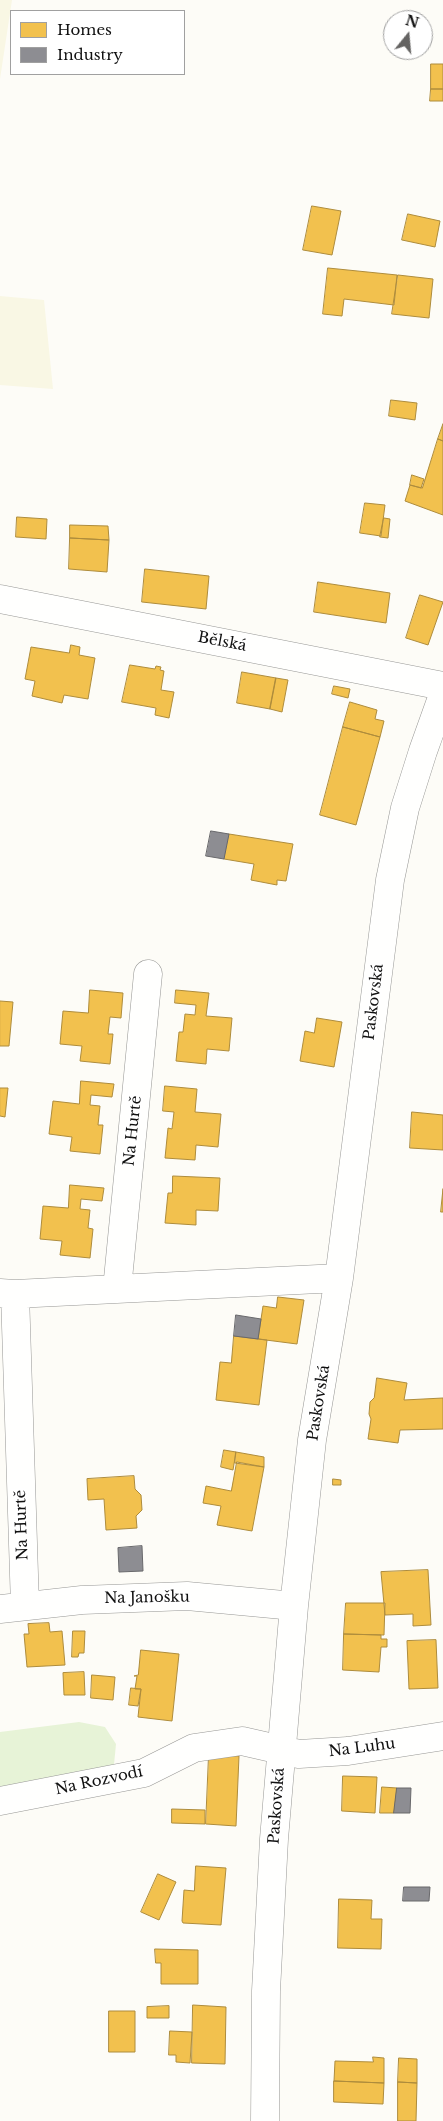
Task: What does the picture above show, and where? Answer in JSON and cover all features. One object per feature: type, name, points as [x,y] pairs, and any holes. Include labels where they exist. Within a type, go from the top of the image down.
[{"type":"street","name":"Bělská","points":[[0,599],[443,686]]},
{"type":"street","name":"Paskovská","points":[[265,2121],[266,1991],[281,1749],[312,1440],[339,1278],[390,880],[405,808],[443,695]]},
{"type":"street","name":"Na Hurtě","points":[[117,1289],[148,974]]},
{"type":"street","name":"Na Hurtě","points":[[13,1607],[7,1294],[339,1278]]},
{"type":"street","name":"Na Janošku","points":[[13,1607],[82,1600],[187,1596],[294,1606]]},
{"type":"street","name":"Na Luhu","points":[[281,1749],[299,1754],[348,1751],[443,1736]]},
{"type":"street","name":"Na Rozvodí","points":[[0,1801],[144,1773],[194,1748],[242,1740],[281,1749]]},
{"type":"shaded area","points":[[0,0],[12,0],[10,10],[0,79]]},
{"type":"shaded area","points":[[0,296],[44,300],[53,389],[0,385]]},
{"type":"green space","points":[[79,1722],[105,1727],[116,1744],[113,1775],[0,1794],[0,1732]]},
{"type":"building: Homes","points":[[431,64],[443,64],[443,89],[431,89]]},
{"type":"building: Homes","points":[[431,89],[443,89],[443,101],[430,101]]},
{"type":"building: Homes","points":[[312,206],[341,211],[332,255],[303,250]]},
{"type":"building: Homes","points":[[408,214],[440,221],[435,247],[402,240]]},
{"type":"building: Homes","points":[[328,268],[397,275],[394,305],[344,299],[342,316],[323,314]]},
{"type":"building: Homes","points":[[398,275],[433,279],[429,318],[392,314]]},
{"type":"building: Homes","points":[[391,400],[417,403],[415,420],[389,416]]},
{"type":"building: Homes","points":[[443,424],[443,441],[438,439]]},
{"type":"building: Homes","points":[[438,439],[443,441],[443,515],[405,501],[410,485],[422,488]]},
{"type":"building: Homes","points":[[412,475],[424,479],[421,488],[410,485]]},
{"type":"building: Homes","points":[[365,503],[385,505],[381,536],[360,533]]},
{"type":"building: Homes","points":[[17,517],[47,519],[46,539],[16,537]]},
{"type":"building: Homes","points":[[384,518],[390,519],[388,538],[380,537]]},
{"type":"building: Homes","points":[[70,525],[108,526],[109,540],[70,538]]},
{"type":"building: Homes","points":[[70,538],[109,540],[107,572],[69,569]]},
{"type":"building: Homes","points":[[145,569],[209,576],[206,609],[142,602]]},
{"type":"building: Homes","points":[[318,582],[390,593],[386,623],[314,612]]},
{"type":"building: Homes","points":[[420,595],[443,602],[428,645],[406,638]]},
{"type":"building: Homes","points":[[71,645],[80,647],[79,655],[95,658],[88,699],[64,695],[62,703],[32,696],[35,681],[25,679],[31,647],[69,653]]},
{"type":"building: Homes","points":[[130,665],[155,669],[156,666],[161,667],[160,670],[164,671],[161,690],[174,692],[169,718],[155,715],[156,708],[122,702]]},
{"type":"building: Homes","points":[[242,672],[276,678],[270,709],[237,703]]},
{"type":"building: Homes","points":[[276,678],[288,680],[282,712],[270,709]]},
{"type":"building: Homes","points":[[334,686],[350,689],[348,698],[332,694]]},
{"type":"building: Homes","points":[[350,702],[377,710],[375,719],[384,721],[380,737],[343,727]]},
{"type":"building: Homes","points":[[343,727],[380,737],[356,825],[320,815]]},
{"type":"building: Homes","points":[[229,834],[293,844],[286,881],[277,880],[277,885],[251,880],[254,864],[224,859]]},
{"type":"building: Homes","points":[[90,990],[123,993],[121,1018],[110,1017],[108,1034],[113,1034],[110,1064],[80,1061],[82,1046],[60,1044],[63,1011],[88,1013]]},
{"type":"building: Homes","points":[[176,990],[209,993],[206,1016],[232,1018],[229,1051],[207,1049],[206,1064],[176,1061],[179,1032],[183,1032],[185,1014],[195,1015],[196,1005],[175,1003]]},
{"type":"building: Homes","points":[[0,1001],[13,1002],[9,1046],[0,1046]]},
{"type":"building: Homes","points":[[317,1018],[342,1022],[334,1067],[300,1061],[305,1031],[314,1033]]},
{"type":"building: Homes","points":[[81,1081],[114,1084],[112,1097],[91,1095],[90,1105],[100,1106],[98,1125],[103,1125],[100,1154],[70,1151],[72,1137],[49,1134],[53,1101],[79,1104]]},
{"type":"building: Homes","points":[[165,1086],[197,1089],[195,1112],[221,1114],[218,1147],[196,1145],[195,1160],[165,1158],[168,1128],[172,1129],[174,1112],[163,1111]]},
{"type":"building: Homes","points":[[0,1088],[8,1088],[5,1117],[0,1116]]},
{"type":"building: Homes","points":[[412,1112],[443,1115],[443,1150],[410,1148]]},
{"type":"building: Homes","points":[[173,1176],[220,1178],[218,1211],[196,1210],[196,1225],[165,1223],[168,1193],[172,1193]]},
{"type":"building: Homes","points":[[70,1185],[104,1188],[102,1201],[81,1199],[80,1209],[90,1210],[88,1228],[93,1229],[90,1258],[60,1255],[62,1241],[40,1239],[43,1206],[68,1208]]},
{"type":"building: Homes","points":[[443,1189],[443,1212],[441,1212]]},
{"type":"building: Homes","points":[[278,1297],[304,1300],[297,1344],[258,1339],[263,1306],[276,1308]]},
{"type":"building: Homes","points":[[234,1336],[267,1340],[259,1405],[216,1400],[220,1362],[231,1363]]},
{"type":"building: Homes","points":[[377,1378],[407,1383],[404,1400],[443,1398],[443,1429],[400,1430],[398,1443],[368,1439],[371,1419],[369,1414],[370,1402],[374,1398]]},
{"type":"building: Homes","points":[[224,1450],[236,1452],[233,1470],[221,1467]]},
{"type":"building: Homes","points":[[236,1452],[264,1457],[264,1467],[235,1463]]},
{"type":"building: Homes","points":[[237,1462],[264,1467],[252,1531],[217,1525],[221,1506],[203,1503],[206,1486],[231,1491]]},
{"type":"building: Homes","points":[[134,1476],[135,1489],[141,1495],[142,1510],[136,1516],[137,1528],[106,1530],[104,1499],[88,1500],[87,1479]]},
{"type":"building: Homes","points":[[333,1479],[341,1480],[341,1485],[333,1485]]},
{"type":"building: Homes","points":[[428,1570],[431,1625],[413,1626],[413,1614],[385,1615],[381,1572]]},
{"type":"building: Homes","points":[[346,1603],[385,1603],[384,1635],[344,1634]]},
{"type":"building: Homes","points":[[49,1623],[50,1632],[62,1631],[65,1665],[27,1667],[24,1634],[29,1634],[28,1624]]},
{"type":"building: Homes","points":[[73,1631],[85,1631],[84,1653],[79,1653],[78,1657],[72,1657]]},
{"type":"building: Homes","points":[[344,1634],[381,1635],[381,1639],[387,1639],[387,1647],[381,1647],[379,1672],[343,1670]]},
{"type":"building: Homes","points":[[436,1640],[438,1688],[409,1689],[407,1641]]},
{"type":"building: Homes","points":[[141,1650],[179,1654],[172,1721],[138,1717],[141,1689],[135,1689],[137,1676],[134,1676],[138,1675]]},
{"type":"building: Homes","points":[[84,1672],[85,1695],[64,1695],[63,1673]]},
{"type":"building: Homes","points":[[92,1675],[115,1677],[113,1700],[91,1698]]},
{"type":"building: Homes","points":[[131,1688],[141,1689],[138,1706],[129,1705]]},
{"type":"building: Homes","points":[[209,1754],[239,1756],[236,1826],[206,1824]]},
{"type":"building: Homes","points":[[343,1776],[377,1777],[375,1813],[342,1811]]},
{"type":"building: Homes","points":[[382,1787],[397,1788],[394,1813],[380,1813]]},
{"type":"building: Homes","points":[[172,1809],[205,1810],[205,1824],[172,1823]]},
{"type":"building: Homes","points":[[196,1866],[226,1868],[221,1925],[183,1923],[182,1921],[184,1890],[194,1891]]},
{"type":"building: Homes","points":[[158,1874],[176,1882],[159,1920],[141,1912]]},
{"type":"building: Homes","points":[[339,1899],[372,1900],[371,1919],[382,1919],[381,1949],[338,1948]]},
{"type":"building: Homes","points":[[155,1949],[198,1950],[198,1984],[161,1984],[161,1963],[156,1963]]},
{"type":"building: Homes","points":[[193,2005],[226,2007],[225,2064],[192,2063]]},
{"type":"building: Homes","points":[[169,2006],[169,2018],[147,2018],[147,2007]]},
{"type":"building: Homes","points":[[109,2011],[135,2011],[135,2052],[109,2052]]},
{"type":"building: Homes","points":[[170,2031],[192,2032],[190,2063],[176,2062],[176,2055],[169,2055]]},
{"type":"building: Homes","points":[[373,2057],[384,2058],[384,2083],[334,2081],[335,2061],[373,2062]]},
{"type":"building: Homes","points":[[399,2058],[417,2059],[417,2083],[398,2082]]},
{"type":"building: Homes","points":[[334,2081],[384,2083],[383,2104],[334,2102]]},
{"type":"building: Homes","points":[[398,2082],[417,2083],[416,2121],[398,2121]]},
{"type":"building: Industry","points":[[211,831],[229,834],[224,859],[206,856]]},
{"type":"building: Industry","points":[[236,1315],[261,1319],[258,1339],[234,1336]]},
{"type":"building: Industry","points":[[142,1546],[143,1571],[119,1572],[118,1548]]},
{"type":"building: Industry","points":[[397,1788],[411,1788],[410,1813],[394,1813]]},
{"type":"building: Industry","points":[[404,1887],[430,1887],[429,1901],[403,1901]]}]
